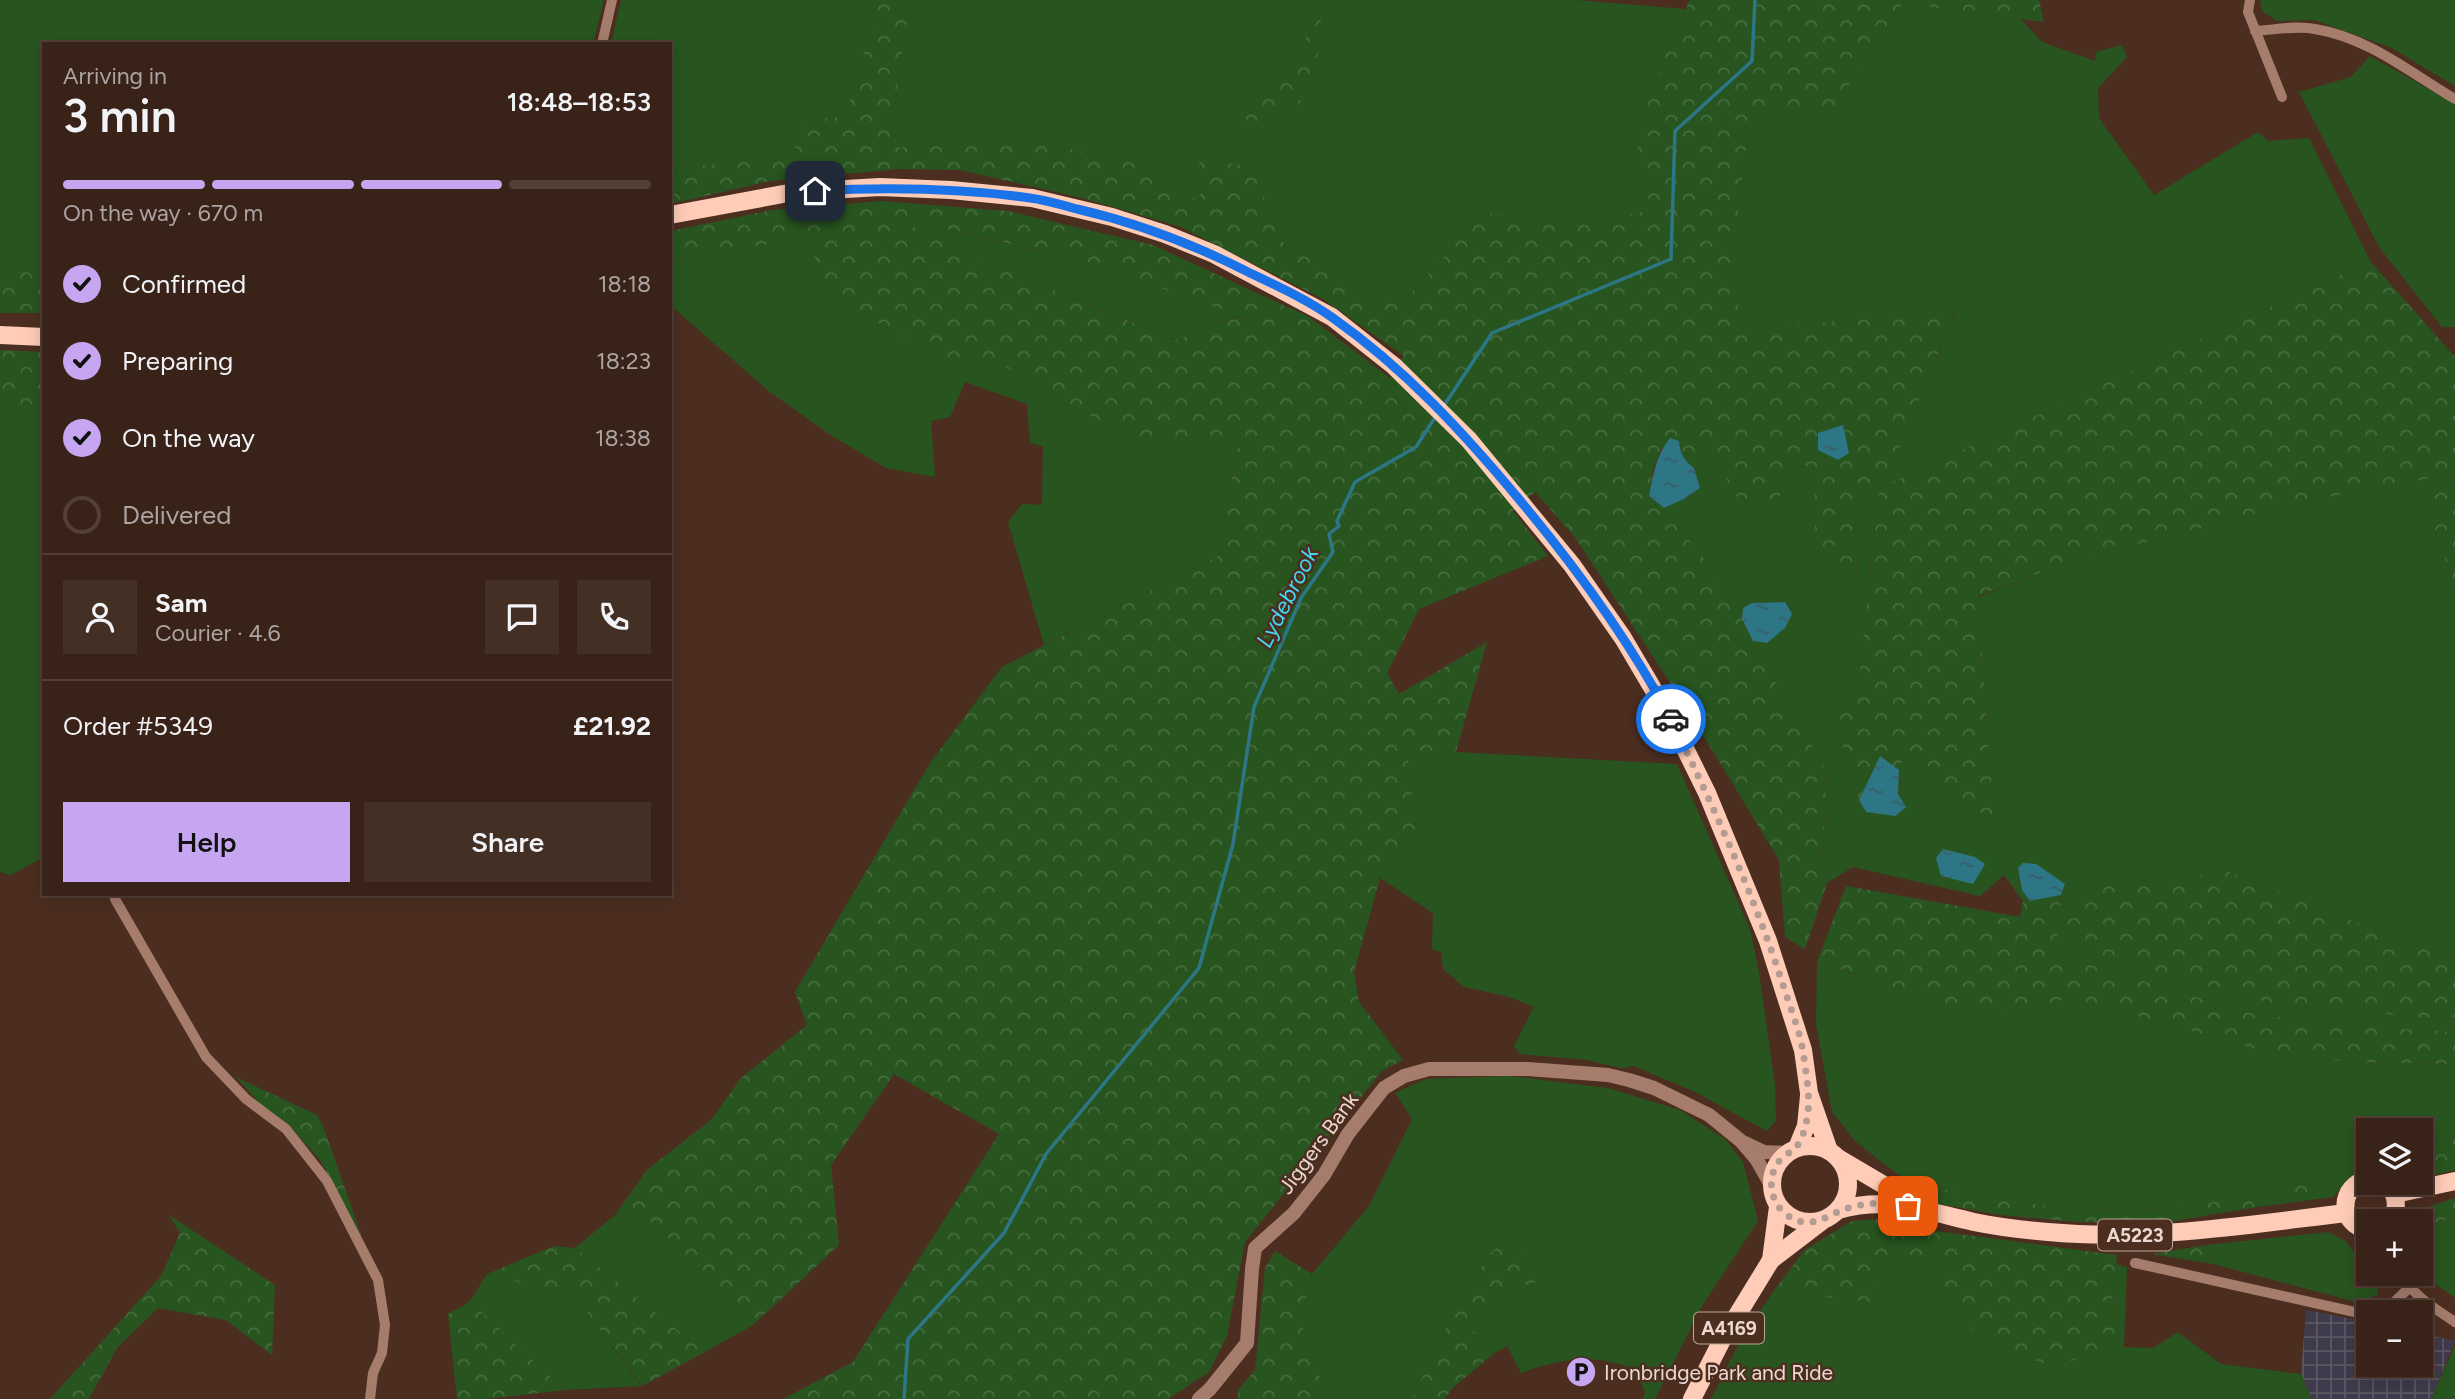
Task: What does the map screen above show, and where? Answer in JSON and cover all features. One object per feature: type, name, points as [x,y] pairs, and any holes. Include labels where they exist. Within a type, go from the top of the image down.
[{"type":"main road","points":[[672,215],[794,192],[868,188],[951,190],[1032,198],[1144,227],[1214,254],[1332,317],[1394,366],[1469,440],[1524,505],[1572,565],[1623,638],[1675,727],[1707,793],[1769,940],[1803,1050],[1809,1093],[1806,1126],[1792,1151],[1779,1162],[1771,1185],[1778,1206],[1787,1215],[1810,1223],[1822,1221],[1838,1210],[1845,1200],[1847,1178],[1833,1155],[1809,1093]]},
{"type":"main road","points":[[0,335],[42,337]]},
{"type":"main road","points":[[1792,1151],[1807,1146],[1833,1155]]},
{"type":"main road","name":"A5223","points":[[1833,1155],[1926,1209]]},
{"type":"main road","points":[[2433,1184],[2455,1181]]},
{"type":"main road","points":[[2356,1183],[2350,1188],[2344,1204],[2346,1213],[2356,1226]]},
{"type":"main road","name":"A5223","points":[[1838,1210],[1881,1203],[1926,1209],[1975,1222],[2036,1230],[2126,1236],[2213,1230],[2346,1213]]},
{"type":"main road","name":"A4169","points":[[1771,1260],[1778,1206]]},
{"type":"main road","name":"A4169","points":[[1692,1399],[1722,1340],[1771,1260],[1822,1221]]},
{"type":"street","points":[[602,42],[612,0]]},
{"type":"street","points":[[2250,0],[2248,12],[2282,97]]},
{"type":"street","points":[[2255,31],[2313,28],[2357,42],[2391,57],[2455,99]]},
{"type":"street","points":[[115,896],[206,1057],[246,1099],[286,1129],[327,1181],[378,1280],[385,1325],[382,1353],[373,1373],[370,1399]]},
{"type":"street","name":"Jiggers Bank","points":[[1199,1399],[1210,1390],[1247,1343],[1251,1269],[1255,1248],[1294,1213],[1324,1175],[1348,1134],[1384,1088],[1404,1076],[1429,1069],[1528,1069],[1608,1074],[1654,1088],[1709,1115],[1741,1141],[1757,1160],[1771,1185]]},
{"type":"street","name":"Jiggers Bank","points":[[1741,1141],[1764,1152],[1792,1151]]},
{"type":"street","points":[[2135,1263],[2356,1312]]},
{"type":"street","points":[[2396,1300],[2409,1288],[2422,1301],[2455,1322]]},
{"type":"shaded area","points":[[2306,1310],[2356,1320],[2356,1377],[2433,1377],[2433,1336],[2455,1341],[2431,1399],[2312,1399],[2301,1374]]},
{"type":"green space","points":[[0,0],[604,0],[594,42],[42,42],[42,268],[0,268]]},
{"type":"green space","points":[[621,0],[873,0],[872,26],[849,104],[835,118],[793,122],[796,156],[672,169],[672,42],[611,42]]},
{"type":"green space","points":[[873,0],[910,0],[893,120],[889,121],[891,148],[1031,140],[1134,163],[1200,202],[1199,156],[1251,168],[1288,252],[1317,259],[1377,305],[1404,301],[1484,213],[1594,221],[1651,210],[1636,139],[1671,37],[1690,0],[2039,0],[2044,22],[1903,3],[1835,107],[1750,116],[1732,263],[1742,330],[1956,310],[1899,449],[1880,488],[2370,261],[2455,357],[2455,474],[2313,500],[2071,561],[1978,596],[1994,819],[1957,800],[1906,752],[1899,770],[1880,756],[1859,800],[1835,721],[1857,695],[1879,490],[1855,514],[1857,586],[1815,552],[1815,466],[1786,467],[1776,516],[1733,495],[1716,452],[1694,468],[1683,456],[1679,441],[1661,449],[1653,469],[1649,496],[1664,508],[1743,608],[1742,619],[1753,641],[1827,771],[1822,864],[1827,883],[1805,949],[1785,937],[1779,860],[1686,707],[1574,536],[1535,492],[1513,511],[1548,556],[1419,609],[1387,673],[1399,694],[1487,642],[1456,752],[1408,756],[1415,830],[1380,878],[1354,972],[1359,1002],[1403,1060],[1382,1071],[1245,1242],[1227,1336],[1209,1372],[1168,1399],[783,1399],[853,1362],[999,1134],[894,1074],[831,1165],[839,1245],[753,1325],[654,1223],[615,1215],[648,1169],[711,1120],[741,1078],[807,1025],[795,992],[930,763],[1002,667],[1217,557],[1239,441],[1224,436],[1129,438],[990,358],[948,373],[922,346],[833,299],[806,239],[672,258],[672,231],[772,210],[882,201],[1007,211],[1153,245],[1309,317],[1390,378],[1404,356],[1323,299],[1181,227],[1082,198],[960,170],[898,169],[770,181],[672,204],[672,169],[796,156],[793,121],[835,118],[849,103],[872,26]],"holes":[[[891,216],[1079,260],[1242,316],[1175,340],[982,261]]]},
{"type":"green space","points":[[910,0],[1576,0],[1685,9],[1671,37],[1636,139],[1652,210],[1594,221],[1484,213],[1404,301],[1377,305],[1317,259],[1288,252],[1251,168],[1200,202],[1134,163],[1031,140],[891,148],[889,120],[893,119]]},
{"type":"green space","points":[[1318,0],[1322,0],[1320,48],[1300,103],[1249,125],[1241,108],[1286,72],[1312,27]]},
{"type":"green space","points":[[2260,0],[2455,0],[2455,86],[2392,48],[2314,20],[2277,21],[2262,11]]},
{"type":"green space","points":[[1903,3],[2021,19],[2042,42],[2095,61],[2096,52],[2122,45],[2127,57],[2098,88],[2099,118],[2154,195],[2258,132],[2268,141],[2309,138],[2370,261],[1879,489],[1899,449],[1956,311],[1742,331],[1732,263],[1750,116],[1835,107]]},
{"type":"green space","points":[[2370,56],[2455,104],[2455,327],[2442,327],[2379,247],[2299,92],[2351,77]]},
{"type":"green space","points":[[886,215],[1078,260],[1243,315],[1176,340],[982,261]]},
{"type":"green space","points":[[806,239],[833,299],[922,346],[948,373],[990,358],[1129,438],[1224,436],[1239,440],[1217,557],[1044,645],[1008,522],[1022,504],[1042,505],[1043,446],[1030,443],[1027,404],[965,382],[950,417],[931,421],[935,477],[886,468],[829,434],[770,392],[672,307],[672,258]]},
{"type":"green space","points":[[0,268],[42,268],[42,313],[0,313]]},
{"type":"green space","points":[[0,350],[42,352],[42,410],[0,406]]},
{"type":"green space","points":[[0,406],[42,410],[42,858],[11,875],[0,872]]},
{"type":"green space","points":[[1716,451],[1733,495],[1776,516],[1786,467],[1815,466],[1815,552],[1857,585],[1855,514],[1879,489],[1857,695],[1859,800],[1866,812],[1898,794],[1899,770],[1906,752],[1957,800],[1994,818],[1978,597],[2071,561],[2313,500],[2455,474],[2455,487],[2421,491],[2455,587],[2455,961],[2224,870],[2173,882],[2108,884],[2070,948],[2276,1005],[2443,1019],[2455,1017],[2455,1032],[2327,1024],[2245,1012],[2084,963],[2055,958],[2061,895],[2065,884],[2018,868],[2022,890],[2030,901],[2023,901],[2004,875],[1980,896],[1853,867],[1827,883],[1822,864],[1827,771],[1753,641],[1767,643],[1785,602],[1752,603],[1743,608],[1664,508],[1700,488],[1694,468]]},
{"type":"green space","points":[[2455,487],[2455,587],[2421,490]]},
{"type":"green space","points":[[1456,752],[1677,764],[1750,929],[1775,1085],[1776,1121],[1767,1131],[1693,1091],[1634,1066],[1621,1068],[1587,1060],[1520,1054],[1514,1046],[1534,1007],[1509,997],[1464,987],[1443,969],[1441,952],[1432,949],[1433,913],[1380,878],[1415,830],[1408,755]]},
{"type":"green space","points":[[2224,870],[2455,961],[2455,1017],[2443,1019],[2276,1005],[2070,948],[2062,925],[2108,884],[2173,882]]},
{"type":"green space","points":[[1846,886],[2020,917],[2023,901],[2061,895],[2056,958],[2084,963],[2245,1012],[2327,1024],[2455,1032],[2455,1064],[2346,1062],[2263,1051],[2070,998],[2017,1012],[1979,1014],[1817,962]]},
{"type":"green space","points":[[1817,962],[1856,975],[2017,1012],[2070,998],[2263,1051],[2346,1062],[2455,1064],[2455,1137],[2433,1145],[2433,1118],[2356,1118],[2356,1171],[2333,1197],[2251,1208],[2326,1189],[2327,1175],[2276,1192],[2177,1208],[2075,1210],[1910,1184],[1855,1141],[1832,1112],[1816,1024]]},
{"type":"green space","points":[[1509,1076],[1608,1088],[1680,1110],[1725,1139],[1743,1162],[1758,1221],[1702,1306],[1655,1399],[1643,1399],[1645,1393],[1642,1384],[1633,1377],[1636,1370],[1621,1365],[1592,1360],[1565,1361],[1521,1373],[1507,1346],[1493,1354],[1473,1331],[1485,1313],[1514,1289],[1504,1238],[1465,1292],[1412,1399],[1329,1399],[1303,1336],[1303,1310],[1312,1274],[1369,1206],[1412,1119],[1395,1093],[1426,1079]]},
{"type":"green space","points":[[236,1077],[317,1115],[362,1237],[320,1160],[285,1121],[263,1107]]},
{"type":"green space","points":[[2455,1137],[2455,1170],[2433,1175],[2433,1145]]},
{"type":"green space","points":[[2328,1175],[2329,1183],[2326,1189],[2251,1208],[2162,1223],[2078,1222],[2000,1215],[1935,1203],[1910,1184],[2075,1210],[2177,1208],[2276,1192]]},
{"type":"green space","points":[[2455,1198],[2455,1218],[2433,1223],[2433,1209],[2425,1208]]},
{"type":"green space","points":[[169,1215],[275,1285],[272,1355],[226,1320],[158,1308],[117,1348],[89,1399],[50,1399],[161,1276],[180,1233]]},
{"type":"green space","points":[[615,1215],[654,1223],[753,1325],[705,1352],[575,1248]]},
{"type":"green space","points":[[1893,1218],[1929,1230],[2117,1255],[2112,1304],[2118,1332],[2114,1357],[2041,1363],[1977,1335],[1951,1303],[1937,1260],[1892,1254],[1876,1282],[1872,1302],[1775,1289],[1805,1250],[1852,1221]]},
{"type":"green space","points":[[2455,1218],[2455,1297],[2433,1282],[2433,1223]]},
{"type":"green space","points":[[2328,1232],[2346,1241],[2356,1255],[2356,1286],[2378,1286],[2378,1295],[2356,1302],[2213,1264],[2206,1245]]},
{"type":"green space","points":[[1504,1238],[1539,1265],[1542,1280],[1514,1289],[1485,1313],[1473,1331],[1493,1354],[1444,1399],[1412,1399],[1477,1272]]},
{"type":"green space","points":[[2206,1245],[2213,1264],[2152,1254]]},
{"type":"green space","points":[[554,1246],[575,1248],[705,1352],[642,1386],[576,1297],[487,1274]]},
{"type":"green space","points":[[1275,1251],[1312,1274],[1303,1310],[1303,1336],[1329,1399],[1238,1399],[1238,1390],[1255,1370],[1265,1268]]},
{"type":"green space","points":[[1892,1254],[1937,1260],[1951,1303],[2118,1332],[2112,1304],[2116,1264],[2127,1267],[2124,1347],[2153,1348],[2178,1332],[2221,1364],[2301,1374],[2312,1399],[1711,1399],[1739,1343],[1775,1289],[1824,1297],[1876,1282]]},
{"type":"green space","points":[[487,1274],[576,1297],[641,1386],[565,1390],[470,1301]]},
{"type":"green space","points":[[470,1301],[565,1390],[486,1399],[457,1399],[448,1314]]},
{"type":"green space","points":[[2455,1345],[2455,1399],[2431,1399]]},
{"type":"water","points":[[1843,425],[1849,453],[1838,460],[1818,450],[1818,433]]},
{"type":"water","points":[[1670,438],[1679,441],[1683,456],[1694,468],[1700,488],[1664,508],[1649,496],[1658,458]]},
{"type":"water","points":[[1785,602],[1792,614],[1785,628],[1767,643],[1753,641],[1742,619],[1743,608],[1752,603]]},
{"type":"water","points":[[1880,756],[1899,770],[1898,794],[1906,807],[1895,816],[1866,812],[1859,800]]},
{"type":"water","points":[[1943,849],[1975,857],[1985,864],[1973,884],[1941,876],[1936,858]]},
{"type":"water","points":[[2023,863],[2036,864],[2065,884],[2061,895],[2030,901],[2022,890],[2018,868]]},
{"type":"waterway","name":"Lydebrook","points":[[1443,407],[1492,333],[1671,259],[1675,131],[1752,61],[1755,0]]},
{"type":"waterway","name":"Lydebrook","points":[[904,1399],[908,1339],[1004,1233],[1046,1154],[1199,968],[1233,844],[1254,707],[1301,598],[1333,552],[1329,534],[1339,526],[1337,521],[1355,482],[1416,447],[1436,416]]},
{"type":"way so far","points":[[1671,719],[1707,793],[1769,940],[1803,1050],[1809,1093],[1806,1126],[1797,1148],[1779,1162],[1773,1173],[1773,1196],[1787,1215],[1810,1223],[1831,1217],[1838,1210],[1871,1203],[1908,1206]]},
{"type":"place","name":"Ironbridge Park and Ride","points":[[1581,1372]]},
{"type":"route","points":[[815,191],[880,187],[951,190],[1032,198],[1112,217],[1214,254],[1332,317],[1394,366],[1483,456],[1572,565],[1623,638],[1671,719]]}]
